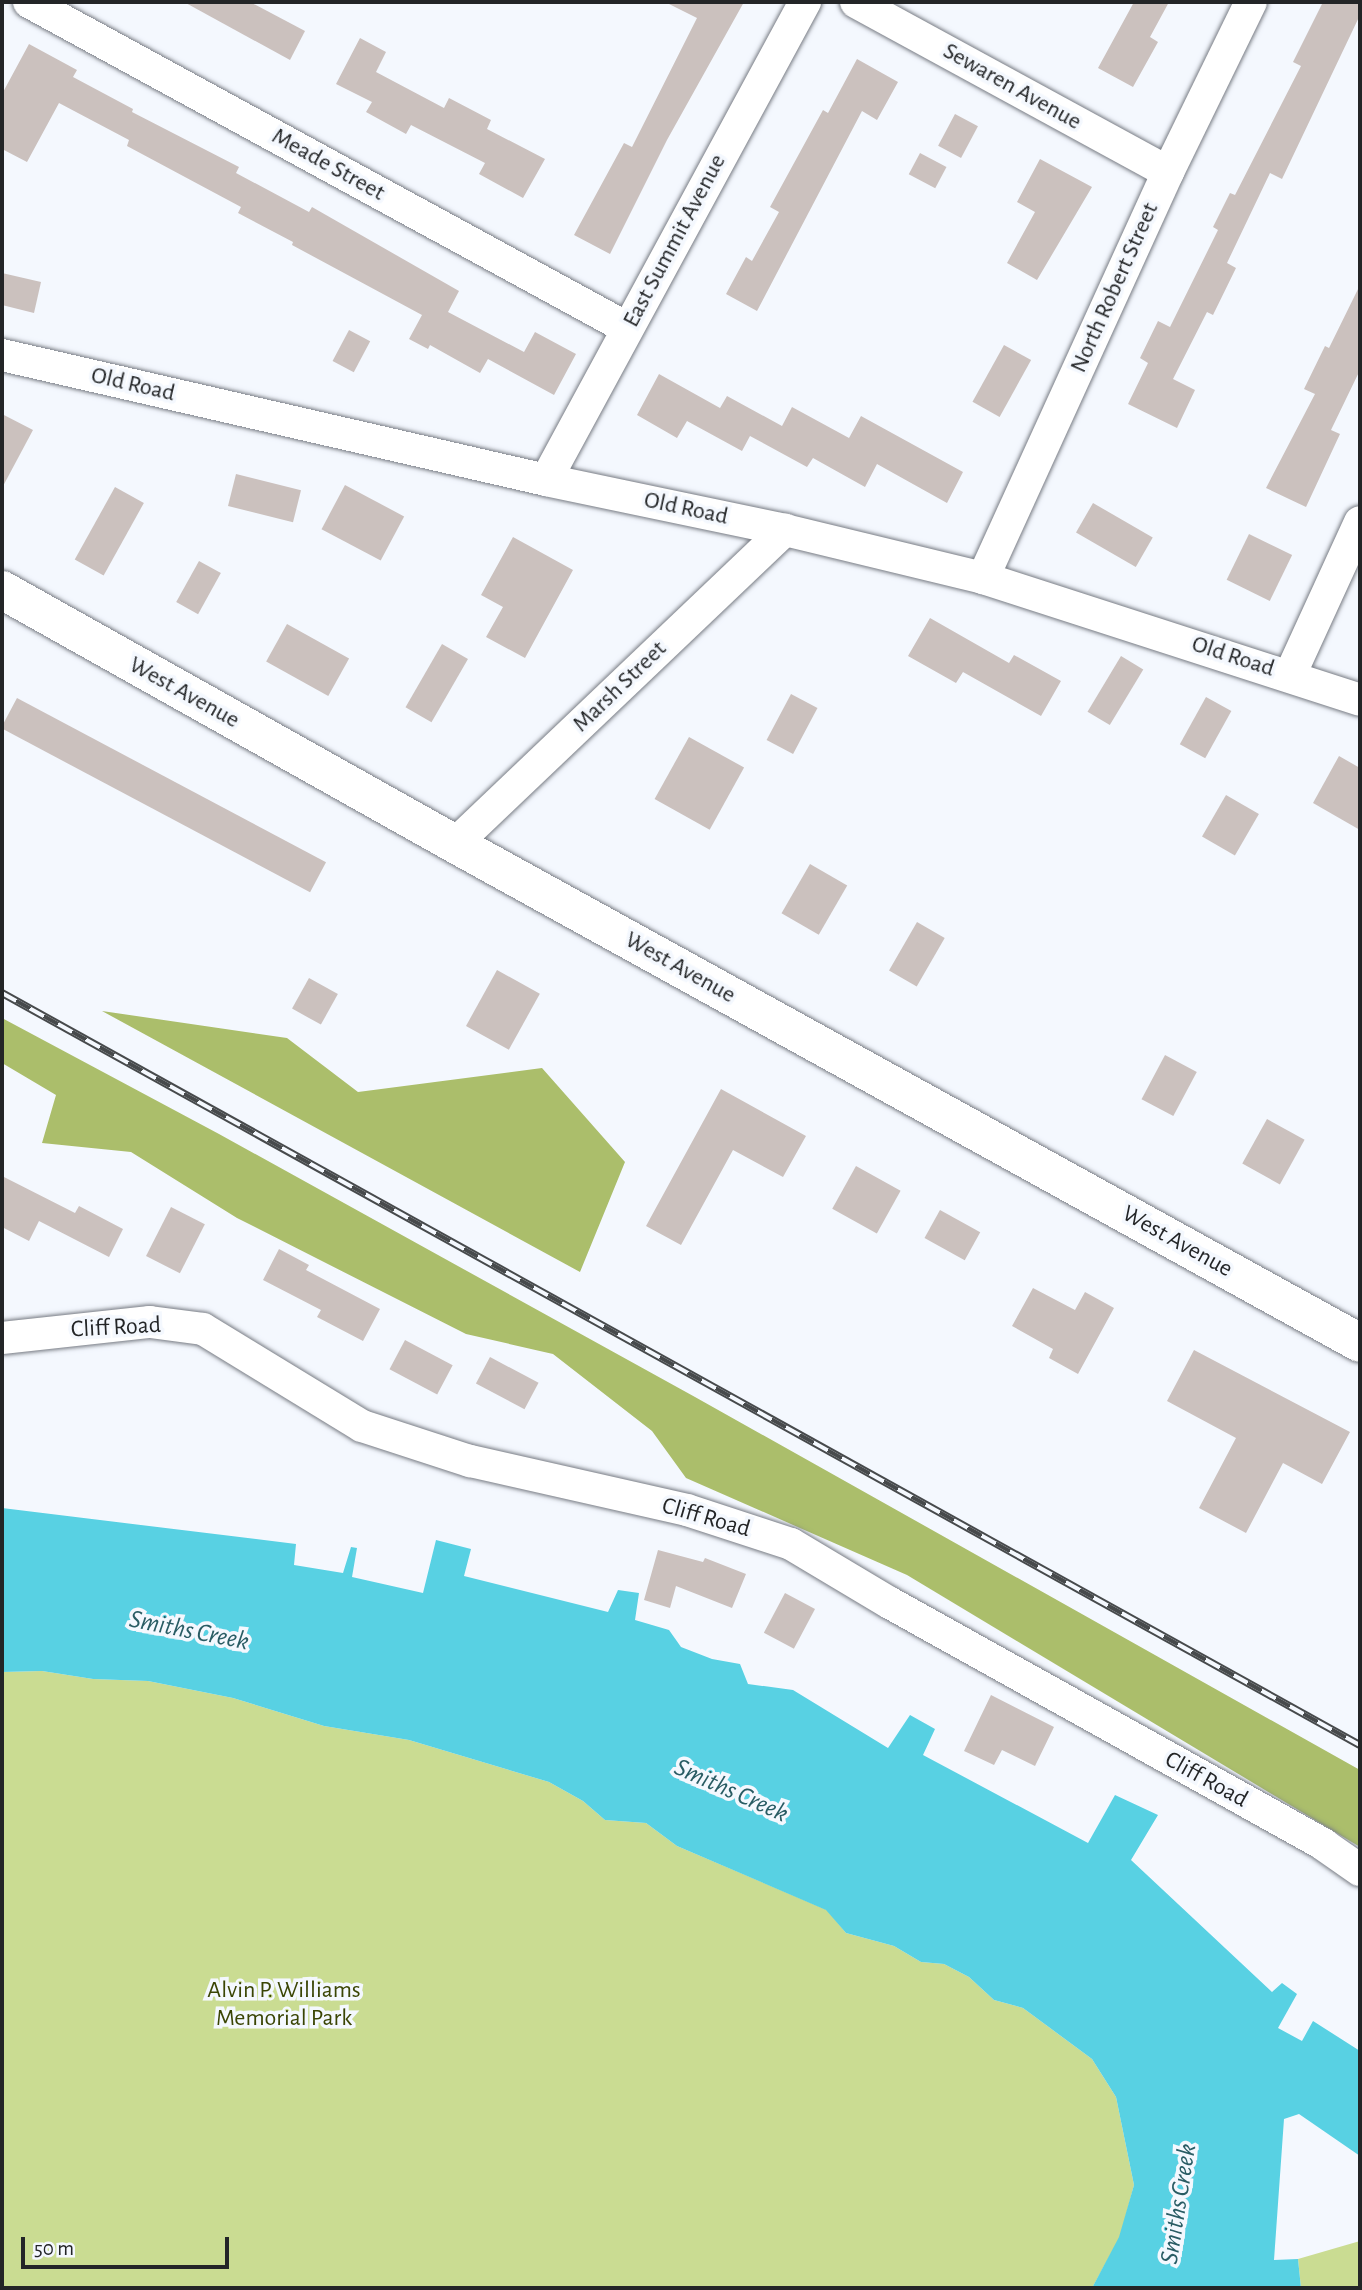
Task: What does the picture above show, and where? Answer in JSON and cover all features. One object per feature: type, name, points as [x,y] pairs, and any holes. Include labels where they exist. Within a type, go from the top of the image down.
[{"type":"street","name":"Meade Street","points":[[29,2],[627,328]]},
{"type":"street","name":"East Summit Avenue","points":[[546,480],[805,2]]},
{"type":"street","name":"Sewaren Avenue","points":[[856,2],[1168,172]]},
{"type":"street","name":"North Robert Street","points":[[983,578],[1168,172],[1251,2]]},
{"type":"street","name":"Old Road","points":[[2,355],[546,480],[785,530],[983,578],[1290,674],[1360,700]]},
{"type":"street","points":[[1290,674],[1360,522]]},
{"type":"street","name":"Marsh Street","points":[[455,844],[785,530]]},
{"type":"street","name":"West Avenue","points":[[2,590],[455,844],[1360,1343]]},
{"type":"street","name":"Cliff Road","points":[[2,1338],[150,1322],[203,1329],[362,1426],[470,1461],[687,1510],[792,1544],[902,1610],[1324,1845],[1360,1870]]},
{"type":"green space","points":[[102,1011],[287,1038],[358,1092],[542,1068],[625,1162],[580,1272]]},
{"type":"green space","points":[[2,1018],[219,1134],[695,1397],[1360,1770],[1360,1847],[907,1575],[686,1478],[652,1431],[553,1354],[466,1334],[237,1218],[131,1152],[42,1143],[56,1095],[2,1063]]},
{"type":"green space","name":"Alvin P. Williams Memorial Park","points":[[42,1671],[93,1679],[148,1681],[233,1698],[324,1726],[409,1740],[549,1782],[583,1801],[605,1820],[646,1823],[677,1846],[827,1910],[846,1933],[894,1946],[921,1962],[944,1964],[969,1977],[994,2000],[1023,2008],[1092,2059],[1116,2097],[1134,2185],[1120,2237],[1092,2288],[2,2288],[2,1672]]},
{"type":"green space","points":[[1360,2241],[1360,2288],[1301,2288],[1298,2259]]},
{"type":"water","name":"Smiths Creek","points":[[2,1508],[296,1544],[294,1565],[343,1573],[351,1547],[357,1548],[352,1577],[423,1593],[436,1540],[471,1549],[464,1576],[608,1612],[618,1590],[639,1593],[635,1620],[669,1630],[681,1647],[712,1659],[740,1664],[748,1684],[793,1690],[888,1748],[910,1715],[935,1729],[923,1755],[1088,1843],[1115,1795],[1158,1815],[1131,1860],[1272,1992],[1282,1983],[1297,1994],[1278,2028],[1302,2041],[1313,2021],[1360,2051],[1360,2156],[1299,2114],[1284,2119],[1274,2260],[1298,2259],[1301,2288],[1092,2288],[1119,2237],[1134,2185],[1116,2097],[1092,2059],[1023,2008],[994,2000],[969,1977],[944,1964],[921,1962],[894,1946],[846,1933],[826,1910],[677,1846],[646,1823],[605,1820],[583,1801],[549,1782],[409,1740],[324,1726],[233,1698],[148,1681],[93,1679],[42,1671],[2,1672]]},
{"type":"building","points":[[184,2],[250,2],[305,31],[290,60]]},
{"type":"building","points":[[665,2],[744,2],[667,140],[610,254],[574,235],[624,143],[632,147],[697,18]]},
{"type":"building","points":[[1134,2],[1169,2],[1150,37],[1158,42],[1133,87],[1098,68]]},
{"type":"building","points":[[1323,2],[1360,2],[1360,15],[1282,179],[1270,173],[1227,263],[1236,268],[1213,315],[1207,312],[1173,379],[1195,390],[1177,428],[1128,404],[1148,363],[1140,358],[1158,321],[1170,327],[1218,230],[1213,227],[1230,193],[1235,195],[1301,66],[1293,62]]},
{"type":"building","points":[[360,38],[386,52],[376,72],[444,108],[449,98],[491,120],[487,129],[545,159],[523,198],[479,174],[485,163],[411,125],[406,134],[366,112],[372,102],[336,84]]},
{"type":"building","points":[[29,44],[77,70],[73,77],[133,109],[132,112],[239,167],[236,173],[309,212],[312,207],[459,291],[448,312],[524,352],[535,332],[576,354],[554,395],[488,359],[480,373],[430,345],[428,349],[409,339],[422,315],[292,245],[293,242],[238,213],[241,207],[127,146],[129,140],[59,103],[27,162],[2,149],[2,94]]},
{"type":"building","points":[[857,59],[898,82],[877,120],[862,111],[757,311],[726,294],[746,257],[752,261],[779,212],[770,207],[823,110],[828,113]]},
{"type":"building","points":[[955,114],[978,126],[961,158],[938,146]]},
{"type":"building","points":[[920,153],[946,167],[935,188],[909,174]]},
{"type":"building","points":[[1040,159],[1092,187],[1037,280],[1007,263],[1035,212],[1017,202]]},
{"type":"building","points":[[2,273],[41,282],[34,313],[2,305]]},
{"type":"building","points":[[1360,285],[1360,370],[1331,430],[1340,434],[1306,507],[1266,488],[1315,394],[1304,389],[1325,346],[1329,348]]},
{"type":"building","points":[[349,330],[370,341],[354,372],[333,361]]},
{"type":"building","points":[[1004,345],[1031,360],[1000,417],[972,402]]},
{"type":"building","points":[[659,374],[720,408],[727,396],[782,426],[792,407],[849,438],[861,416],[963,472],[947,503],[877,464],[865,487],[813,458],[807,467],[750,436],[742,451],[687,421],[677,438],[637,415]]},
{"type":"building","points":[[2,414],[33,430],[2,488]]},
{"type":"building","points":[[236,474],[301,490],[293,522],[228,506]]},
{"type":"building","points":[[345,485],[404,516],[381,561],[322,529]]},
{"type":"building","points":[[115,487],[144,503],[104,576],[75,560]]},
{"type":"building","points":[[1093,503],[1153,538],[1136,567],[1076,532]]},
{"type":"building","points":[[1249,534],[1292,555],[1270,601],[1227,580]]},
{"type":"building","points":[[513,537],[573,570],[525,658],[486,637],[503,607],[481,595]]},
{"type":"building","points":[[199,561],[221,573],[198,614],[176,602]]},
{"type":"building","points":[[930,618],[1009,663],[1014,655],[1061,681],[1041,716],[963,672],[956,683],[908,656]]},
{"type":"building","points":[[287,624],[349,658],[328,696],[266,662]]},
{"type":"building","points":[[442,644],[468,659],[431,722],[406,707]]},
{"type":"building","points":[[1121,656],[1143,669],[1110,725],[1088,712]]},
{"type":"building","points":[[791,694],[817,708],[793,754],[767,740]]},
{"type":"building","points":[[1206,697],[1231,711],[1205,758],[1180,744]]},
{"type":"building","points":[[17,698],[326,862],[310,892],[2,729]]},
{"type":"building","points":[[689,737],[744,768],[710,830],[655,799]]},
{"type":"building","points":[[1339,756],[1360,768],[1360,830],[1313,803]]},
{"type":"building","points":[[1226,795],[1259,814],[1235,856],[1202,837]]},
{"type":"building","points":[[810,864],[847,886],[819,935],[782,913]]},
{"type":"building","points":[[917,922],[945,938],[917,986],[889,970]]},
{"type":"building","points":[[497,970],[540,994],[509,1050],[466,1026]]},
{"type":"building","points":[[309,978],[338,994],[321,1025],[292,1009]]},
{"type":"building","points":[[1165,1055],[1197,1072],[1173,1116],[1142,1099]]},
{"type":"building","points":[[721,1089],[806,1136],[783,1177],[733,1150],[681,1245],[646,1226]]},
{"type":"building","points":[[1267,1119],[1305,1140],[1280,1184],[1242,1164]]},
{"type":"building","points":[[856,1166],[901,1191],[877,1234],[832,1209]]},
{"type":"building","points":[[2,1176],[75,1213],[79,1206],[123,1229],[109,1257],[39,1221],[29,1241],[2,1227]]},
{"type":"building","points":[[171,1207],[205,1224],[180,1273],[146,1256]]},
{"type":"building","points":[[940,1210],[980,1232],[965,1260],[924,1238]]},
{"type":"building","points":[[279,1249],[309,1265],[306,1270],[380,1309],[363,1341],[317,1317],[321,1310],[263,1280]]},
{"type":"building","points":[[1033,1288],[1075,1310],[1085,1292],[1114,1308],[1078,1374],[1049,1358],[1053,1349],[1012,1326]]},
{"type":"building","points":[[405,1340],[453,1365],[437,1394],[390,1369]]},
{"type":"building","points":[[1194,1350],[1350,1432],[1322,1484],[1283,1463],[1246,1533],[1199,1508],[1236,1438],[1167,1401]]},
{"type":"building","points":[[490,1357],[539,1383],[524,1409],[476,1383]]},
{"type":"building","points":[[658,1550],[703,1562],[705,1558],[746,1574],[732,1608],[676,1586],[670,1608],[644,1600]]},
{"type":"building","points":[[785,1593],[815,1609],[794,1649],[764,1633]]},
{"type":"building","points":[[991,1695],[1054,1727],[1035,1766],[1002,1750],[994,1765],[964,1751]]},
{"type":"railway","points":[[2,993],[1360,1745]]}]
